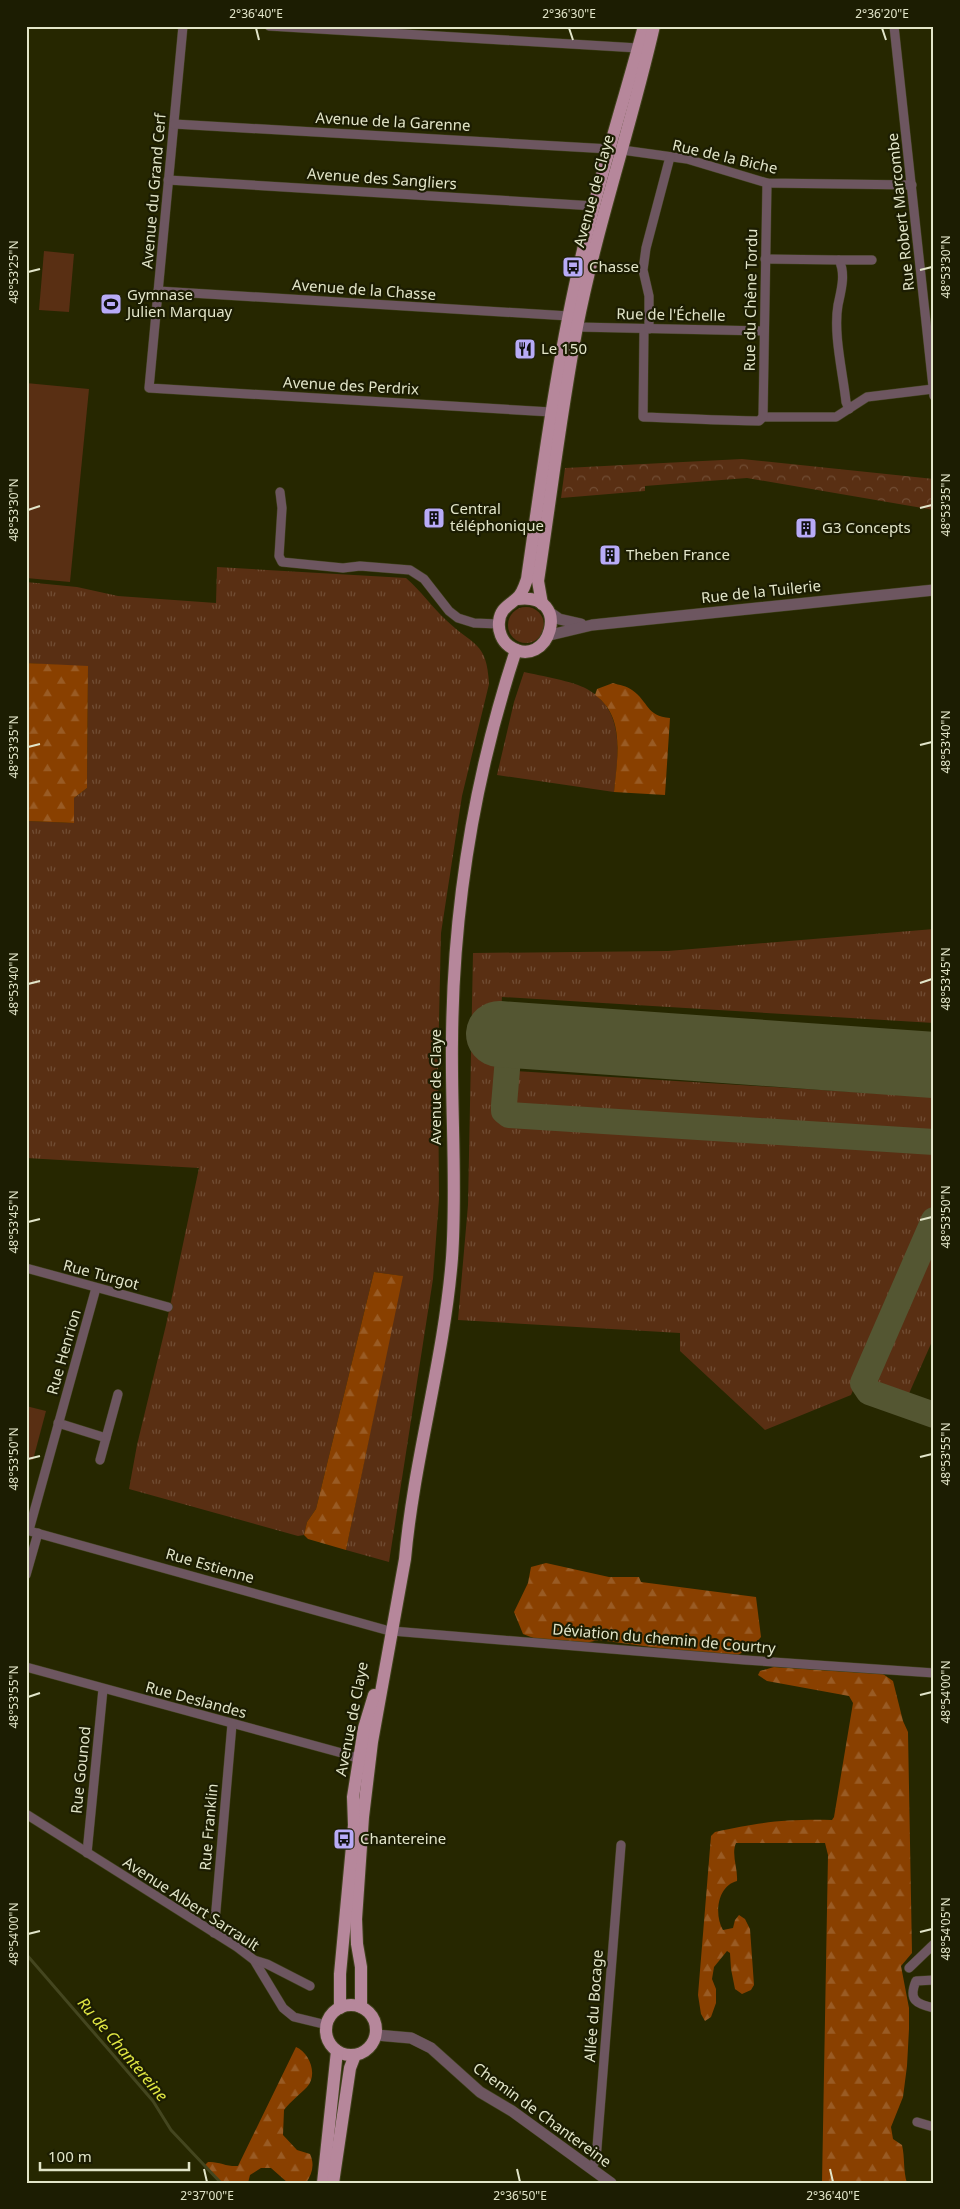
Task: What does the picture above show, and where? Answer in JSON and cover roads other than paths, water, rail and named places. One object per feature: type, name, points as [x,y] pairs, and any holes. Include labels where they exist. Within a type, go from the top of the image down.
[{"type":"main road","name":"Avenue de Claye","points":[[550,635],[551,619],[545,608],[538,581],[577,327],[644,26]]},
{"type":"main road","name":"Avenue de Claye","points":[[498,624],[504,608],[517,599],[527,579],[552,412],[583,248],[654,26]]},
{"type":"main road","points":[[517,599],[534,599],[545,608]]},
{"type":"main road","points":[[498,624],[501,637],[516,650],[532,650],[545,642],[550,635]]},
{"type":"main road","name":"Avenue de Claye","points":[[361,2007],[361,1967],[357,1944],[356,1919],[363,1817],[372,1742],[399,1558],[408,1528],[439,1350],[452,1260],[454,1208],[452,1040],[461,900],[472,825],[483,773],[516,650]]},
{"type":"main road","name":"Avenue de Claye","points":[[340,2008],[340,1974],[354,1825],[353,1798],[364,1728],[389,1630]]},
{"type":"main road","points":[[354,2005],[361,2007],[372,2015],[375,2021],[376,2035],[372,2045],[365,2052],[345,2055],[337,2051],[327,2037],[327,2025],[331,2015],[340,2008],[354,2005]]},
{"type":"main road","points":[[323,2183],[337,2051]]},
{"type":"main road","points":[[333,2183],[350,2068],[355,2055]]},
{"type":"street","name":"Avenue du Grand Cerf","points":[[149,388],[183,26]]},
{"type":"street","points":[[269,26],[638,48]]},
{"type":"street","name":"Rue Robert Marcombe","points":[[894,26],[933,387]]},
{"type":"street","name":"Avenue de la Garenne","points":[[174,124],[616,149]]},
{"type":"street","name":"Rue de la Biche","points":[[616,149],[687,160],[767,183],[912,185]]},
{"type":"street","points":[[670,158],[646,248],[643,270],[649,296],[643,417],[733,421],[759,421],[763,417],[833,418],[867,397],[933,387]]},
{"type":"street","name":"Avenue des Sangliers","points":[[168,180],[595,206]]},
{"type":"street","name":"Rue du Chêne Tordu","points":[[763,417],[767,183]]},
{"type":"street","points":[[765,259],[872,260]]},
{"type":"street","points":[[839,260],[842,269],[842,294],[838,306],[838,336],[846,402],[849,409]]},
{"type":"street","name":"Avenue de la Chasse","points":[[158,291],[569,316]]},
{"type":"street","name":"Rue de l'Échelle","points":[[577,327],[764,331]]},
{"type":"street","name":"Avenue des Perdrix","points":[[149,388],[552,412]]},
{"type":"street","points":[[280,492],[282,508],[279,556],[282,562],[343,568],[360,566],[410,570],[424,579],[443,605],[458,618],[474,623],[498,624]]},
{"type":"street","name":"Rue de la Tuilerie","points":[[550,635],[592,625],[934,590]]},
{"type":"street","name":"Rue de la Tuilerie","points":[[545,608],[566,622],[592,625]]},
{"type":"street","name":"Rue Turgot","points":[[26,1268],[168,1307]]},
{"type":"street","name":"Rue Henrion","points":[[27,1530],[96,1288]]},
{"type":"street","points":[[100,1460],[118,1394]]},
{"type":"street","points":[[58,1423],[106,1438]]},
{"type":"street","name":"Rue Estienne","points":[[27,1530],[389,1630]]},
{"type":"street","points":[[26,1576],[38,1533]]},
{"type":"street","name":"Déviation du chemin de Courtry","points":[[389,1630],[745,1660],[934,1673]]},
{"type":"street","name":"Rue Deslandes","points":[[26,1667],[349,1755],[358,1760]]},
{"type":"street","name":"Rue Gounod","points":[[87,1853],[103,1689]]},
{"type":"street","name":"Rue Franklin","points":[[214,1932],[232,1724]]},
{"type":"street","name":"Avenue Albert Sarrault","points":[[26,1814],[214,1932],[254,1960],[283,2008],[294,2017],[327,2025]]},
{"type":"street","name":"Allée du Bocage","points":[[591,2168],[596,2160],[621,1844]]},
{"type":"street","points":[[909,1968],[934,1944]]},
{"type":"street","points":[[254,1960],[267,1964],[310,1986]]},
{"type":"street","points":[[934,1980],[916,1981],[912,1991],[912,1997],[920,2005],[934,2008]]},
{"type":"street","name":"Chemin de Chantereine","points":[[376,2035],[411,2038],[431,2048],[480,2092],[512,2111],[611,2183]]},
{"type":"street","points":[[917,2122],[934,2127]]},
{"type":"waterway","name":"Ru de Chantereine","points":[[26,1954],[153,2101],[171,2130],[221,2183]]},
{"type":"place","name":"Chasse","points":[[573,267]]},
{"type":"place","name":"Gymnase Julien Marquay","points":[[111,304]]},
{"type":"place","name":"Le 150","points":[[525,349]]},
{"type":"place","name":"Central téléphonique","points":[[434,518]]},
{"type":"place","name":"G3 Concepts","points":[[806,528]]},
{"type":"place","name":"Theben France","points":[[610,555]]},
{"type":"place","name":"Chantereine","points":[[344,1839]]}]
